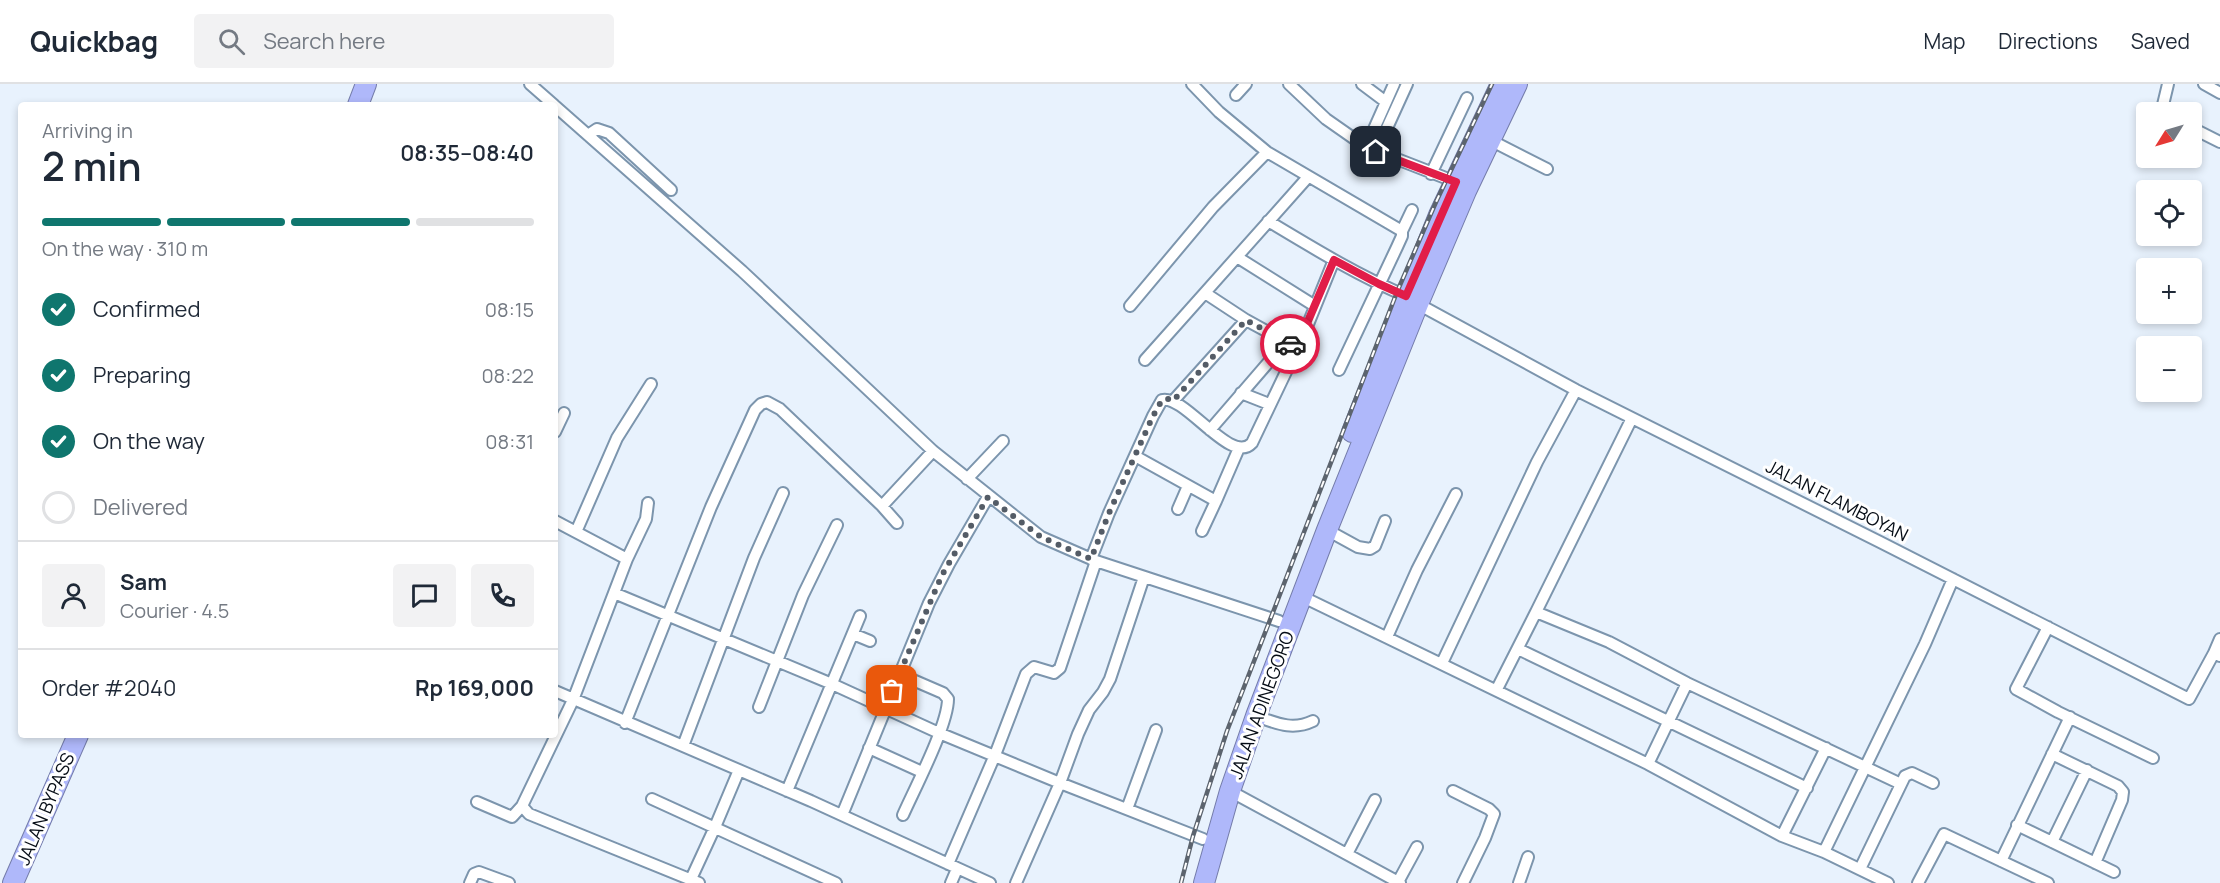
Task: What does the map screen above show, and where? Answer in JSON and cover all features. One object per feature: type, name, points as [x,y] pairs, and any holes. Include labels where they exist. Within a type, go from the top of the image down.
[{"type":"highway","points":[[345,102],[353,84]]},
{"type":"highway","points":[[359,102],[366,84]]},
{"type":"highway","points":[[1191,883],[1223,774],[1279,621],[1412,300],[1456,182],[1501,84]]},
{"type":"highway","points":[[1412,300],[1517,84]]},
{"type":"highway","name":"JALAN ADINEGORO","points":[[1204,883],[1230,791],[1256,716],[1303,597],[1412,300]]},
{"type":"highway","name":"JALAN BYPASS","points":[[13,883],[77,738]]},
{"type":"highway","name":"JALAN BYPASS","points":[[27,883],[91,738]]},
{"type":"street","points":[[530,84],[551,102]]},
{"type":"street","points":[[1192,84],[1219,112],[1267,152],[1402,231]]},
{"type":"street","points":[[1236,95],[1246,84]]},
{"type":"street","points":[[1289,84],[1326,119],[1366,147],[1456,182]]},
{"type":"street","points":[[1362,84],[1386,102]]},
{"type":"street","points":[[1366,147],[1394,84]]},
{"type":"street","points":[[1376,152],[1407,84]]},
{"type":"street","points":[[2164,102],[2168,84]]},
{"type":"street","points":[[2204,84],[2220,93]]},
{"type":"street","points":[[1431,174],[1467,98]]},
{"type":"street","points":[[558,108],[742,271],[933,451],[1041,537],[1144,578],[1279,621]]},
{"type":"street","points":[[588,135],[597,129],[609,133],[671,190]]},
{"type":"street","points":[[2202,133],[2220,142]]},
{"type":"street","points":[[1490,140],[1547,169]]},
{"type":"street","points":[[1130,306],[1213,207],[1267,152]]},
{"type":"street","points":[[1145,360],[1308,177]]},
{"type":"street","points":[[1339,370],[1412,210]]},
{"type":"street","name":"JALAN FLAMBOYAN","points":[[1268,221],[1334,260],[1412,300],[1575,390],[2189,699],[2217,654]]},
{"type":"street","points":[[1237,257],[1315,306]]},
{"type":"street","points":[[951,883],[952,866],[1026,674],[1034,667],[1054,672],[1060,668],[1109,513],[1159,404],[1165,399],[1173,401],[1210,430],[1239,448],[1245,448],[1252,443],[1297,347],[1334,260]]},
{"type":"street","points":[[1204,293],[1246,320],[1297,347]]},
{"type":"street","points":[[1173,401],[1246,320]]},
{"type":"street","points":[[1210,430],[1286,342]]},
{"type":"street","points":[[576,532],[617,438],[651,384]]},
{"type":"street","points":[[1442,663],[1537,462],[1575,390]]},
{"type":"street","points":[[1241,393],[1269,404]]},
{"type":"street","points":[[625,723],[730,463],[755,410],[764,402],[780,409],[897,523]]},
{"type":"street","points":[[558,426],[564,413]]},
{"type":"street","points":[[1497,689],[1632,418]]},
{"type":"street","points":[[967,479],[1003,441]]},
{"type":"street","points":[[1202,531],[1239,448]]},
{"type":"street","points":[[882,507],[933,451]]},
{"type":"street","points":[[1135,456],[1216,501]]},
{"type":"street","points":[[1178,509],[1188,486]]},
{"type":"street","points":[[683,746],[754,558],[783,493]]},
{"type":"street","points":[[1387,637],[1417,570],[1456,494]]},
{"type":"street","points":[[842,815],[942,575],[988,497]]},
{"type":"street","points":[[558,731],[573,700],[627,559],[646,519],[648,503]]},
{"type":"street","points":[[1327,530],[1358,547],[1370,549],[1375,546],[1385,521]]},
{"type":"street","points":[[558,523],[627,559]]},
{"type":"street","points":[[759,707],[803,595],[837,525]]},
{"type":"street","points":[[1016,883],[1089,710],[1110,679],[1144,578]]},
{"type":"street","points":[[1824,852],[1925,644],[1953,579]]},
{"type":"street","points":[[614,593],[832,684],[939,733],[1203,839]]},
{"type":"street","points":[[1303,597],[1648,764],[1782,836],[1824,852],[1888,883]]},
{"type":"street","points":[[1536,612],[1609,642],[1687,683],[1901,784]]},
{"type":"street","points":[[787,791],[860,616]]},
{"type":"street","points":[[2048,627],[2016,689],[2153,758]]},
{"type":"street","points":[[853,634],[870,641]]},
{"type":"street","points":[[2217,654],[2220,639]]},
{"type":"street","points":[[1518,649],[1806,788]]},
{"type":"street","points":[[899,674],[947,696],[947,710],[939,733],[903,815]]},
{"type":"street","points":[[1648,764],[1687,683]]},
{"type":"street","points":[[558,692],[842,815],[990,883]]},
{"type":"street","points":[[1256,716],[1290,727],[1313,721]]},
{"type":"street","points":[[2001,861],[2070,717]]},
{"type":"street","points":[[1127,809],[1156,730]]},
{"type":"street","points":[[477,802],[512,817],[522,806],[555,738]]},
{"type":"street","points":[[869,748],[922,772]]},
{"type":"street","points":[[1782,836],[1826,748]]},
{"type":"street","points":[[2052,754],[2118,786],[2124,795],[2095,863]]},
{"type":"street","points":[[522,806],[529,814],[695,881],[739,770]]},
{"type":"street","points":[[2052,842],[2087,771]]},
{"type":"street","points":[[1860,869],[1901,784],[1909,773],[1933,783]]},
{"type":"street","points":[[1230,791],[1399,883],[1417,847]]},
{"type":"street","points":[[1453,791],[1489,809],[1494,814],[1463,883]]},
{"type":"street","points":[[651,800],[836,883]]},
{"type":"street","points":[[1347,854],[1375,800]]},
{"type":"street","points":[[2017,825],[2114,872]]},
{"type":"street","points":[[1918,883],[1944,834],[2048,883]]},
{"type":"street","points":[[1519,883],[1528,857]]},
{"type":"street","points":[[470,883],[474,874],[479,872],[509,883]]},
{"type":"railway","points":[[1181,883],[1193,836],[1227,731],[1397,292],[1436,202],[1492,84]]},
{"type":"way so far","points":[[892,691],[942,575],[988,497],[1041,537],[1091,559],[1109,513],[1162,400],[1173,401],[1246,320],[1290,344]]},
{"type":"route","points":[[1290,344],[1297,347],[1304,334],[1334,260],[1406,296],[1439,215],[1456,182],[1376,152]]}]
